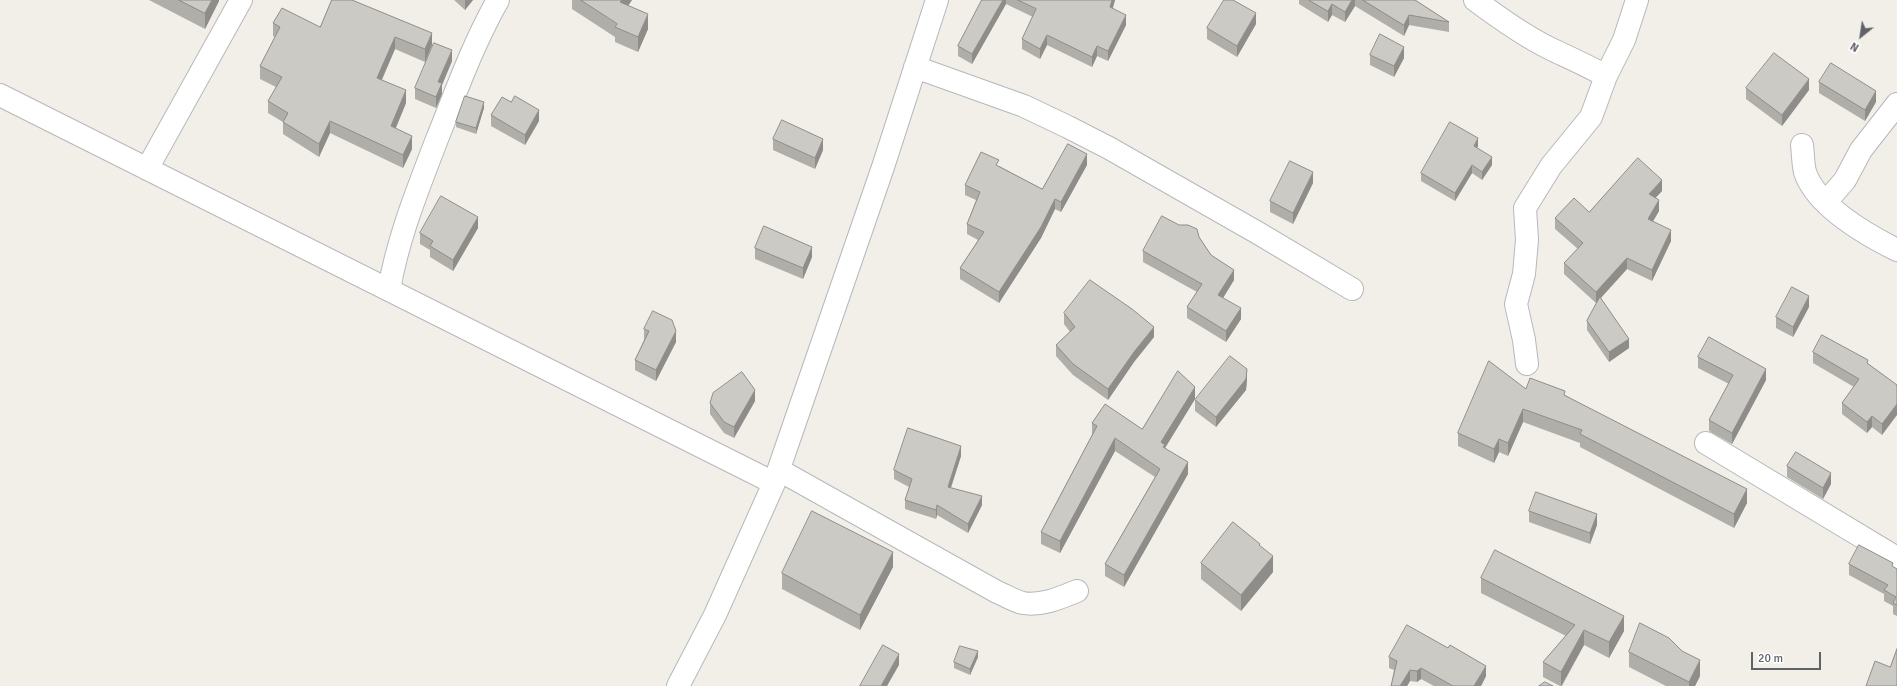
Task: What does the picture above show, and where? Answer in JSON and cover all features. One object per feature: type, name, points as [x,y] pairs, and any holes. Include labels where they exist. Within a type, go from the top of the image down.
[{"type":"street","points":[[147,168],[241,0]]},
{"type":"street","points":[[389,290],[394,262],[408,214],[480,32],[498,0]]},
{"type":"street","points":[[678,686],[716,615],[777,476],[883,167],[914,67],[937,0]]},
{"type":"street","points":[[1475,0],[1509,25],[1550,48],[1581,62],[1606,76]]},
{"type":"street","points":[[1527,364],[1524,340],[1516,304],[1525,267],[1527,240],[1525,208],[1551,166],[1591,117],[1606,76],[1624,40],[1637,0]]},
{"type":"street","points":[[914,67],[1024,106],[1068,127],[1109,148],[1258,233],[1352,289]]},
{"type":"street","points":[[0,95],[389,290],[777,476],[997,592],[1022,603],[1034,604],[1054,600],[1077,591]]},
{"type":"street","points":[[1826,202],[1845,180],[1861,150],[1897,104]]},
{"type":"street","points":[[1802,145],[1805,172],[1819,196],[1840,216],[1897,250]]},
{"type":"street","points":[[1706,443],[1897,558]]},
{"type":"building","points":[[179,0],[212,0],[205,13]]},
{"type":"building","points":[[332,0],[352,0],[432,33],[425,49],[395,37],[377,78],[406,90],[391,126],[412,136],[403,155],[330,121],[319,144],[283,122],[288,113],[268,101],[282,77],[260,66],[280,27],[273,23],[282,8],[320,27]]},
{"type":"building","points":[[581,0],[622,0],[620,2],[648,14],[638,37],[615,27],[617,24]]},
{"type":"building","points":[[982,0],[1003,0],[972,54],[958,46]]},
{"type":"building","points":[[1018,0],[1112,0],[1110,7],[1126,15],[1108,51],[1097,46],[1092,57],[1047,35],[1040,49],[1022,39],[1036,9]]},
{"type":"building","points":[[1224,0],[1233,0],[1256,13],[1237,46],[1207,28]]},
{"type":"building","points":[[1309,0],[1352,0],[1345,12],[1332,4],[1328,11]]},
{"type":"building","points":[[1363,0],[1415,0],[1449,22],[1409,15],[1404,25]]},
{"type":"building","points":[[1380,34],[1404,47],[1394,66],[1370,55]]},
{"type":"building","points":[[434,43],[452,50],[438,82],[442,83],[436,97],[415,88]]},
{"type":"building","points":[[1774,53],[1809,79],[1782,115],[1746,88]]},
{"type":"building","points":[[1831,63],[1876,91],[1865,110],[1819,82]]},
{"type":"building","points":[[465,96],[484,102],[476,128],[456,122]]},
{"type":"building","points":[[515,96],[539,110],[525,135],[491,115],[502,97],[511,102]]},
{"type":"building","points":[[782,120],[823,139],[815,158],[773,139]]},
{"type":"building","points":[[1450,122],[1478,138],[1474,146],[1492,157],[1482,172],[1472,165],[1455,193],[1421,173]]},
{"type":"building","points":[[1068,144],[1087,154],[1061,202],[1055,199],[1041,227],[999,292],[960,268],[984,232],[967,224],[980,192],[965,185],[981,152],[999,160],[996,165],[1042,189]]},
{"type":"building","points":[[1638,158],[1662,180],[1649,194],[1659,200],[1648,219],[1671,230],[1652,270],[1627,258],[1596,292],[1564,263],[1583,243],[1555,218],[1574,198],[1589,212]]},
{"type":"building","points":[[1290,161],[1313,172],[1293,213],[1270,201]]},
{"type":"building","points":[[441,196],[478,217],[453,260],[430,246],[433,241],[420,233]]},
{"type":"building","points":[[1162,216],[1179,225],[1188,225],[1197,229],[1199,237],[1211,255],[1234,270],[1218,295],[1241,308],[1226,331],[1187,307],[1202,284],[1143,251]]},
{"type":"building","points":[[764,226],[812,247],[803,268],[755,248]]},
{"type":"building","points":[[1090,280],[1132,309],[1154,327],[1108,389],[1073,364],[1056,345],[1075,327],[1064,313]]},
{"type":"building","points":[[1792,287],[1809,296],[1793,327],[1776,317]]},
{"type":"building","points":[[1600,297],[1629,339],[1609,352],[1587,321]]},
{"type":"building","points":[[653,311],[672,320],[676,331],[656,370],[635,360],[649,331],[644,329]]},
{"type":"building","points":[[1822,335],[1868,360],[1867,363],[1897,385],[1897,404],[1882,424],[1872,416],[1867,422],[1842,403],[1859,379],[1813,352]]},
{"type":"building","points":[[1709,337],[1766,369],[1732,433],[1709,420],[1733,375],[1698,357]]},
{"type":"building","points":[[1230,356],[1247,369],[1246,379],[1216,417],[1195,400]]},
{"type":"building","points":[[1489,361],[1526,389],[1530,378],[1565,391],[1564,395],[1747,489],[1734,514],[1580,434],[1582,430],[1523,409],[1508,443],[1499,439],[1494,449],[1458,433]]},
{"type":"building","points":[[1178,371],[1195,387],[1161,442],[1165,445],[1163,447],[1188,462],[1124,575],[1105,564],[1160,469],[1115,438],[1060,541],[1041,532],[1097,426],[1092,423],[1105,404],[1142,429]]},
{"type":"building","points":[[742,372],[755,390],[734,427],[724,422],[710,403],[713,393]]},
{"type":"building","points":[[908,428],[961,446],[948,487],[982,496],[968,524],[937,505],[936,510],[905,500],[912,479],[894,470]]},
{"type":"building","points":[[1796,452],[1831,473],[1823,488],[1787,466]]},
{"type":"building","points":[[1536,492],[1597,514],[1590,533],[1529,511]]},
{"type":"building","points":[[812,511],[893,552],[860,615],[782,573]]},
{"type":"building","points":[[1233,522],[1273,556],[1241,595],[1201,563]]},
{"type":"building","points":[[1859,545],[1893,563],[1892,566],[1897,569],[1897,605],[1893,603],[1896,597],[1884,590],[1888,585],[1849,564]]},
{"type":"building","points":[[1495,550],[1624,616],[1609,642],[1584,630],[1561,672],[1543,662],[1575,625],[1481,578]]},
{"type":"building","points":[[1640,623],[1669,638],[1682,651],[1700,660],[1689,682],[1629,652]]},
{"type":"building","points":[[1407,625],[1448,648],[1450,645],[1486,666],[1474,686],[1453,686],[1421,668],[1417,671],[1410,670],[1400,686],[1391,686],[1397,661],[1389,657]]},
{"type":"building","points":[[883,645],[899,654],[881,686],[860,686]]},
{"type":"building","points":[[960,646],[978,651],[970,669],[954,662]]},
{"type":"building","points":[[1897,649],[1897,686],[1866,686],[1875,661],[1890,667]]},
{"type":"building","points":[[1545,682],[1553,686],[1539,686]]}]
